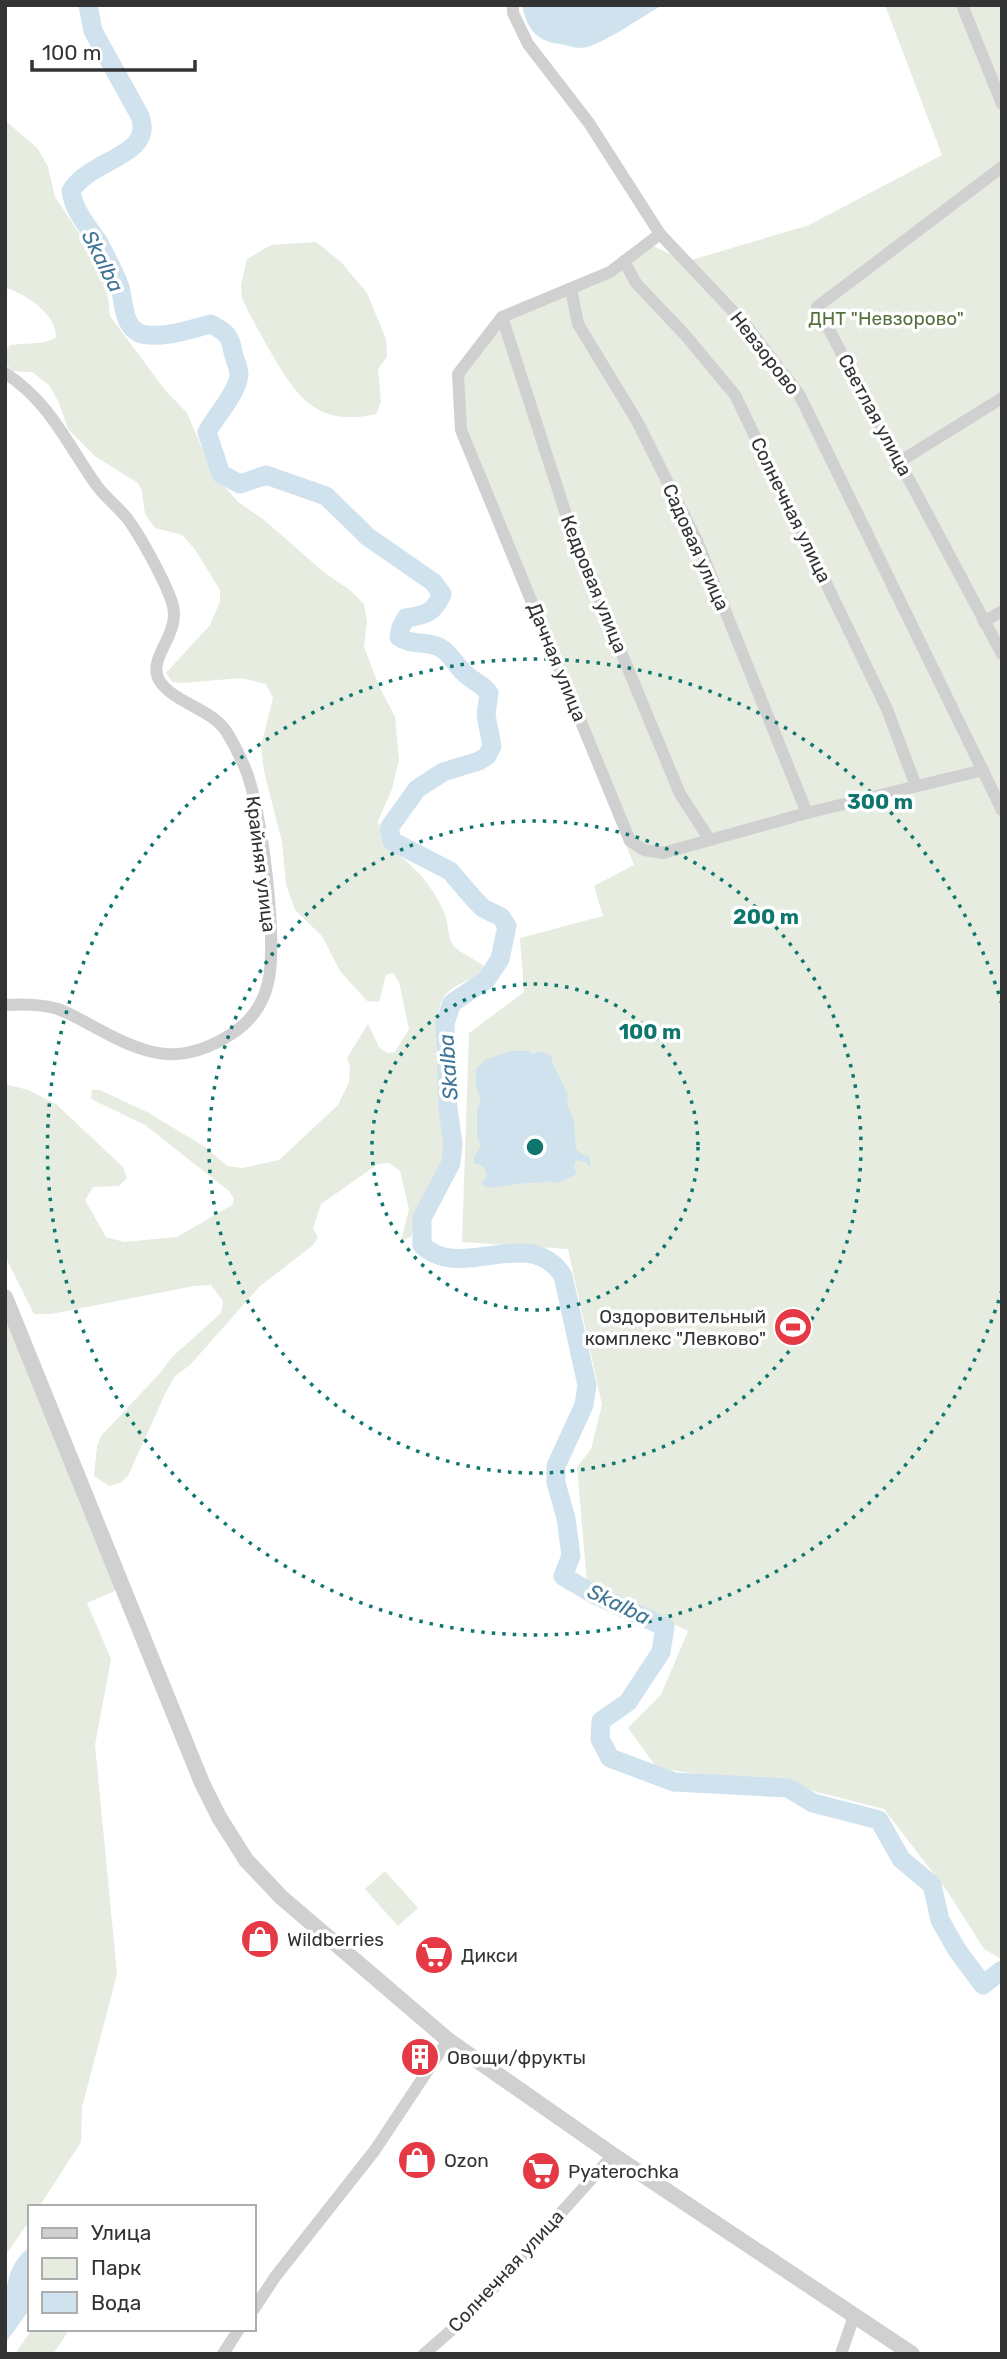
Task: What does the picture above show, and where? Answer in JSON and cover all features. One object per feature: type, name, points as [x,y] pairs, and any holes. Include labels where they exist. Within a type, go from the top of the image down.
[{"type":"street","name":"Невзорово","points":[[513,5],[513,13],[528,44],[593,129],[660,234],[745,324],[799,394],[1002,810]]},
{"type":"street","points":[[962,5],[1002,104]]},
{"type":"street","name":"Светлая улица","points":[[1002,167],[817,307],[1002,654]]},
{"type":"street","points":[[502,317],[610,272],[660,234]]},
{"type":"street","name":"Солнечная улица","points":[[624,261],[636,283],[687,336],[734,395],[887,709],[916,786]]},
{"type":"street","name":"Садовая улица","points":[[571,289],[578,324],[637,421],[697,541],[807,813]]},
{"type":"street","name":"Дачная улица","points":[[502,317],[458,374],[461,430],[630,841],[644,850],[663,853],[807,813],[983,770]]},
{"type":"street","name":"Кедровая улица","points":[[502,317],[573,536],[680,794],[710,840]]},
{"type":"street","name":"Крайняя улица","points":[[5,373],[28,389],[44,405],[98,487],[125,515],[137,533],[166,589],[175,619],[171,634],[157,658],[158,679],[165,687],[215,720],[225,730],[246,769],[259,825],[269,903],[271,946],[269,982],[261,1002],[248,1021],[220,1040],[191,1053],[173,1055],[139,1050],[58,1009],[33,1004],[5,1004]]},
{"type":"street","points":[[899,462],[1002,398]]},
{"type":"street","points":[[984,622],[1002,611]]},
{"type":"street","points":[[5,1297],[202,1783],[219,1817],[246,1860],[281,1897],[447,2040],[613,2155],[912,2354]]},
{"type":"street","points":[[256,2306],[275,2277],[374,2150],[447,2040]]},
{"type":"street","name":"Солнечная улица","points":[[424,2354],[470,2314],[613,2155]]},
{"type":"street","points":[[841,2354],[854,2316]]},
{"type":"street","points":[[223,2354],[238,2331]]},
{"type":"green space","name":"ДНТ \"Невзорово\"","points":[[885,5],[1002,5],[1002,1959],[984,1949],[947,1891],[884,1809],[813,1791],[657,1768],[628,1728],[661,1695],[688,1631],[587,1583],[577,1467],[591,1449],[602,1405],[568,1249],[462,1242],[469,1033],[524,992],[520,938],[603,916],[594,886],[634,865],[462,438],[462,365],[487,327],[523,301],[603,279],[654,246],[685,262],[809,225],[942,155]]},
{"type":"green space","points":[[5,120],[38,149],[48,167],[55,197],[99,263],[110,316],[165,390],[187,413],[210,467],[223,485],[238,502],[263,519],[364,604],[367,622],[364,647],[395,717],[399,760],[392,789],[378,821],[382,841],[426,881],[445,914],[453,945],[484,966],[483,973],[449,991],[439,1007],[436,1046],[446,1148],[443,1160],[428,1186],[411,1237],[401,1241],[409,1209],[400,1171],[389,1163],[378,1164],[321,1204],[313,1228],[318,1238],[312,1246],[259,1287],[190,1365],[175,1376],[128,1476],[120,1483],[109,1486],[94,1476],[97,1446],[101,1436],[171,1358],[221,1313],[223,1301],[211,1285],[194,1286],[51,1314],[34,1314],[5,1256],[5,1084],[28,1090],[56,1104],[123,1167],[127,1178],[119,1186],[93,1187],[85,1200],[106,1237],[124,1242],[177,1237],[232,1205],[234,1199],[229,1191],[145,1125],[91,1099],[92,1090],[100,1090],[149,1113],[205,1147],[227,1166],[242,1168],[279,1160],[338,1105],[349,1082],[350,1067],[347,1058],[368,1024],[379,1047],[387,1053],[395,1052],[409,1029],[399,982],[393,973],[386,975],[379,1002],[367,1001],[340,971],[322,936],[295,910],[286,884],[282,842],[264,771],[261,746],[273,698],[266,684],[241,678],[172,682],[166,673],[210,625],[220,602],[220,590],[194,548],[182,535],[155,528],[145,514],[142,491],[138,483],[96,457],[68,429],[49,385],[32,372],[12,371],[6,364],[5,353],[10,345],[41,343],[56,337],[51,320],[38,306],[5,288]]},
{"type":"green space","points":[[316,242],[341,262],[367,293],[386,339],[387,357],[378,369],[381,402],[376,414],[340,417],[314,407],[303,398],[283,372],[242,298],[241,285],[247,259],[271,245]]},
{"type":"green space","points":[[5,1297],[124,1587],[87,1603],[111,1659],[95,1745],[117,1974],[82,2107],[81,2142],[40,2205],[28,2205],[28,2223],[5,2256]]},
{"type":"green space","points":[[385,1871],[418,1908],[398,1926],[365,1889]]},
{"type":"green space","points":[[31,2331],[69,2331],[53,2354],[15,2354]]},
{"type":"water","points":[[522,5],[663,5],[599,43],[581,48],[551,42],[538,36],[530,27]]},
{"type":"water","points":[[511,1051],[528,1051],[533,1054],[541,1052],[552,1057],[568,1095],[567,1104],[574,1121],[576,1149],[589,1156],[591,1168],[585,1162],[577,1160],[574,1164],[576,1174],[563,1181],[484,1187],[482,1182],[487,1176],[486,1170],[474,1163],[475,1154],[481,1147],[477,1137],[477,1111],[481,1099],[476,1087],[476,1069],[485,1060]]},
{"type":"water","points":[[28,2249],[28,2312],[5,2343],[6,2290],[13,2266]]},
{"type":"waterway","name":"Skalba","points":[[88,5],[93,31],[140,116],[142,130],[130,149],[92,171],[71,191],[78,212],[99,243],[116,276],[131,327],[142,334],[159,335],[211,324],[227,335],[238,369],[238,381],[207,432],[221,474],[240,484],[266,475],[326,496],[368,537],[433,582],[442,594],[436,605],[419,616],[406,618],[399,637],[441,648],[464,673],[489,693],[486,715],[492,746],[487,756],[443,772],[417,789],[389,828],[392,841],[450,871],[483,908],[501,917],[507,926],[500,959],[486,980],[452,1003],[445,1023],[448,1109],[453,1143],[451,1163],[422,1218],[422,1245],[438,1255],[456,1258],[533,1254],[549,1261],[563,1276],[587,1385],[584,1405],[556,1466],[556,1483],[566,1518],[571,1556],[563,1576],[593,1594],[665,1627],[661,1652],[628,1702],[601,1721],[600,1739],[610,1758],[674,1782],[788,1788],[813,1803],[879,1820],[901,1859],[932,1885],[940,1920],[957,1950],[983,1985],[1002,1970]]},
{"type":"place","name":"Оздоровительный комплекс \"Левково\"","points":[[793,1327]]},
{"type":"place","name":"Wildberries","points":[[260,1939]]},
{"type":"place","name":"Дикси","points":[[434,1955]]},
{"type":"place","name":"Овощи/фрукты","points":[[420,2057]]},
{"type":"place","name":"Ozon","points":[[417,2160]]},
{"type":"place","name":"Pyaterochka","points":[[541,2171]]}]
